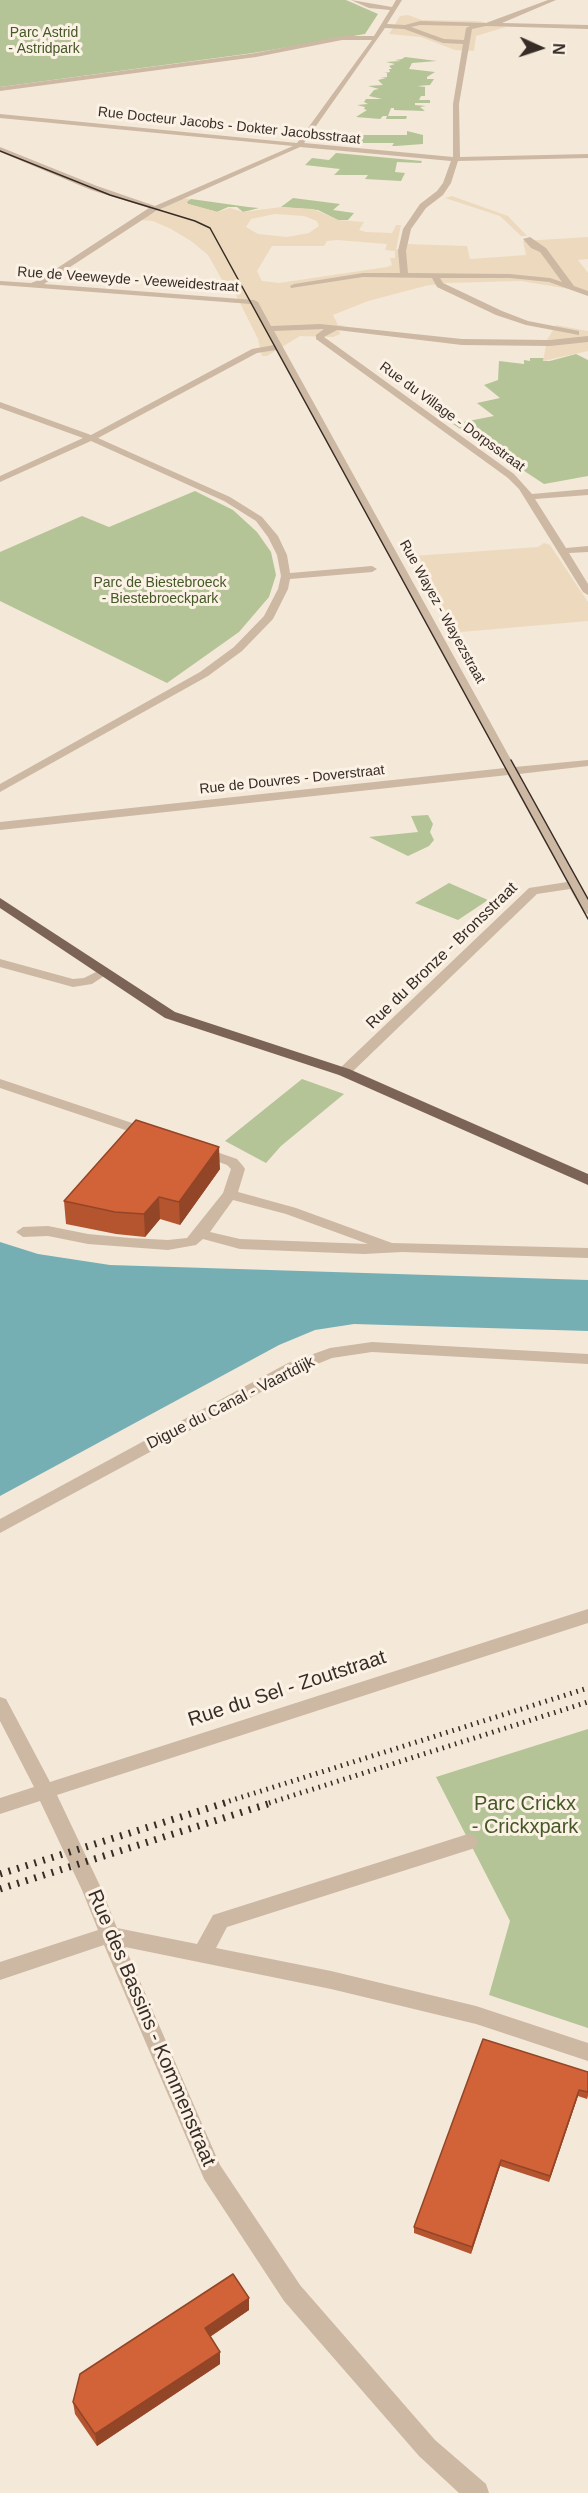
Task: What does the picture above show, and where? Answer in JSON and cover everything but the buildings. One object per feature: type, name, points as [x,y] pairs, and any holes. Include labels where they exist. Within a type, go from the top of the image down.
[{"type":"main road","points":[[0,902],[170,1015],[344,1072],[588,1180]]},
{"type":"street","points":[[354,0],[370,7],[393,9]]},
{"type":"street","points":[[0,294],[42,282],[155,208],[298,146],[376,38],[399,0]]},
{"type":"street","points":[[404,273],[402,250],[407,229],[423,206],[440,193],[447,183],[457,155],[456,104],[468,46],[465,42],[469,28],[499,22],[553,0]]},
{"type":"street","points":[[382,28],[405,27],[420,23],[588,27]]},
{"type":"street","points":[[405,27],[443,41],[465,42]]},
{"type":"street","points":[[382,28],[416,32]]},
{"type":"street","points":[[0,89],[256,55],[342,38],[376,38]]},
{"type":"street","name":"Rue Docteur Jacobs - Dokter Jacobsstraat","points":[[0,116],[298,146],[455,159],[588,156]]},
{"type":"street","points":[[0,150],[94,188],[155,208]]},
{"type":"street","points":[[527,239],[549,256],[571,288]]},
{"type":"street","points":[[294,286],[363,275],[404,273],[435,277],[510,276],[554,282],[588,294]]},
{"type":"street","points":[[435,277],[440,285],[499,313],[526,323],[576,333]]},
{"type":"street","name":"Rue de Veeweyde - Veeweidestraat","points":[[0,284],[254,302]]},
{"type":"street","name":"Rue Wayez - Wayezstraat","points":[[254,302],[588,910]]},
{"type":"street","points":[[268,329],[304,326],[337,328],[462,342],[550,343],[588,339]]},
{"type":"street","name":"Rue du Village - Dorpsstraat","points":[[337,328],[328,330],[319,337],[511,476],[531,497],[588,592]]},
{"type":"street","points":[[0,479],[91,438],[255,351],[281,351]]},
{"type":"street","points":[[0,405],[91,438],[207,488],[249,513],[273,536],[282,555],[286,576],[283,590],[269,617],[238,650],[204,674],[0,789]]},
{"type":"street","points":[[531,497],[588,492]]},
{"type":"street","points":[[562,551],[588,549]]},
{"type":"street","points":[[286,576],[372,569]]},
{"type":"street","name":"Rue de Douvres - Doverstraat","points":[[0,826],[588,763]]},
{"type":"street","name":"Rue du Bronze - Bronsstraat","points":[[344,1072],[533,891],[574,885]]},
{"type":"street","points":[[0,963],[73,982],[87,981],[104,972]]},
{"type":"street","points":[[0,1083],[161,1137]]},
{"type":"street","points":[[23,1232],[48,1232],[98,1240],[168,1245],[191,1242],[200,1234],[230,1194],[238,1169],[232,1162],[183,1145]]},
{"type":"street","points":[[230,1194],[291,1210],[391,1247]]},
{"type":"street","points":[[200,1234],[240,1244],[588,1253]]},
{"type":"street","name":"Digue du Canal - Vaartdijk","points":[[0,1527],[294,1367],[330,1353],[372,1347],[588,1359]]},
{"type":"street","name":"Rue du Sel - Zoutstraat","points":[[0,1806],[588,1616]]},
{"type":"street","name":"Rue des Bassins - Kommenstraat","points":[[0,1704],[92,1890],[167,2072],[213,2172],[225,2192],[292,2293],[427,2448],[477,2493]]},
{"type":"street","points":[[203,1953],[220,1921],[468,1842]]},
{"type":"street","points":[[0,1971],[109,1935],[331,1980],[476,2015],[588,2052]]},
{"type":"green space","name":"Parc Astrid - Astridpark","points":[[0,0],[346,0],[378,14],[365,34],[253,53],[0,87]]},
{"type":"green space","points":[[405,57],[437,61],[412,63],[409,69],[435,72],[427,77],[427,79],[434,79],[430,85],[417,86],[425,87],[425,96],[421,96],[419,100],[430,100],[430,103],[415,103],[415,105],[426,106],[420,107],[425,111],[391,108],[388,116],[407,116],[406,119],[386,119],[387,116],[380,119],[356,117],[367,110],[357,105],[368,104],[364,102],[366,99],[382,99],[369,96],[374,90],[379,89],[368,86],[383,85],[378,80],[386,78],[380,78],[387,77],[387,73],[384,73],[390,72],[389,69],[392,69],[389,66],[395,64],[386,62],[401,61],[395,60]]},
{"type":"green space","points":[[407,131],[423,135],[423,144],[392,146],[394,143],[351,143],[352,140],[343,140],[353,135],[407,135]]},
{"type":"green space","points":[[336,153],[422,161],[421,163],[397,162],[395,172],[405,173],[401,181],[365,179],[368,175],[334,175],[340,169],[305,165],[312,158],[329,160]]},
{"type":"green space","points":[[293,198],[340,204],[333,210],[354,213],[348,220],[338,220],[318,210],[281,207]]},
{"type":"green space","points":[[191,199],[259,208],[243,212],[237,207],[228,207],[217,212],[186,202]]},
{"type":"green space","points":[[576,354],[588,360],[588,476],[544,484],[453,424],[494,416],[477,403],[500,398],[484,385],[498,380],[499,361],[524,364],[524,360],[530,361],[530,358],[544,358],[543,361],[550,361]]},
{"type":"green space","name":"Parc de Biestebroeck - Biestebroeckpark","points":[[195,491],[233,510],[257,532],[271,552],[276,575],[269,597],[239,632],[167,683],[0,601],[0,552],[82,516],[109,527]]},
{"type":"green space","points":[[428,815],[433,824],[430,832],[434,840],[429,846],[408,856],[369,837],[418,832],[411,816]]},
{"type":"green space","points":[[449,883],[488,900],[458,920],[415,903]]},
{"type":"green space","points":[[302,1079],[344,1094],[281,1146],[266,1163],[225,1141]]},
{"type":"green space","name":"Parc Crickx - Crickxpark","points":[[588,1729],[588,2028],[489,1995],[510,1921],[436,1777]]},
{"type":"shaded area","points":[[408,15],[422,20],[478,21],[506,27],[476,36],[474,51],[455,50],[421,37],[389,34],[400,16]]},
{"type":"shaded area","points":[[452,196],[508,216],[527,236],[521,236],[500,216],[445,198]]},
{"type":"shaded area","points":[[182,198],[190,199],[188,204],[218,212],[230,208],[243,212],[281,207],[313,209],[338,220],[364,222],[359,230],[366,232],[392,233],[396,225],[401,225],[396,250],[406,244],[467,246],[470,259],[526,255],[523,241],[588,237],[588,259],[578,260],[588,273],[588,292],[521,281],[446,283],[425,286],[368,301],[333,315],[338,325],[346,326],[338,327],[340,334],[333,337],[300,336],[267,356],[262,356],[258,339],[235,293],[231,287],[226,287],[208,255],[171,229],[153,221],[140,220]],"holes":[[[275,214],[304,216],[317,221],[319,226],[309,233],[287,237],[258,234],[246,227],[251,219]],[[327,241],[387,244],[385,250],[395,251],[395,258],[390,258],[392,265],[387,267],[279,283],[262,281],[257,271],[272,246],[324,246]]]},
{"type":"shaded area","points":[[556,325],[588,331],[588,351],[543,361],[547,340]]},
{"type":"shaded area","points":[[544,543],[550,545],[588,602],[588,621],[458,634],[451,629],[415,564],[413,556],[538,547]]},
{"type":"water","points":[[0,1242],[38,1254],[110,1265],[588,1280],[588,1331],[354,1324],[315,1330],[279,1345],[0,1496]]},
{"type":"tram line","points":[[0,151],[110,195],[195,221],[210,228],[588,919]]},
{"type":"tram line","points":[[511,760],[588,899]]},
{"type":"railway","points":[[223,1803],[588,1688]]},
{"type":"railway","points":[[269,1803],[588,1702]]},
{"type":"railway","points":[[0,1874],[228,1802]]},
{"type":"railway","points":[[0,1889],[274,1802]]}]
